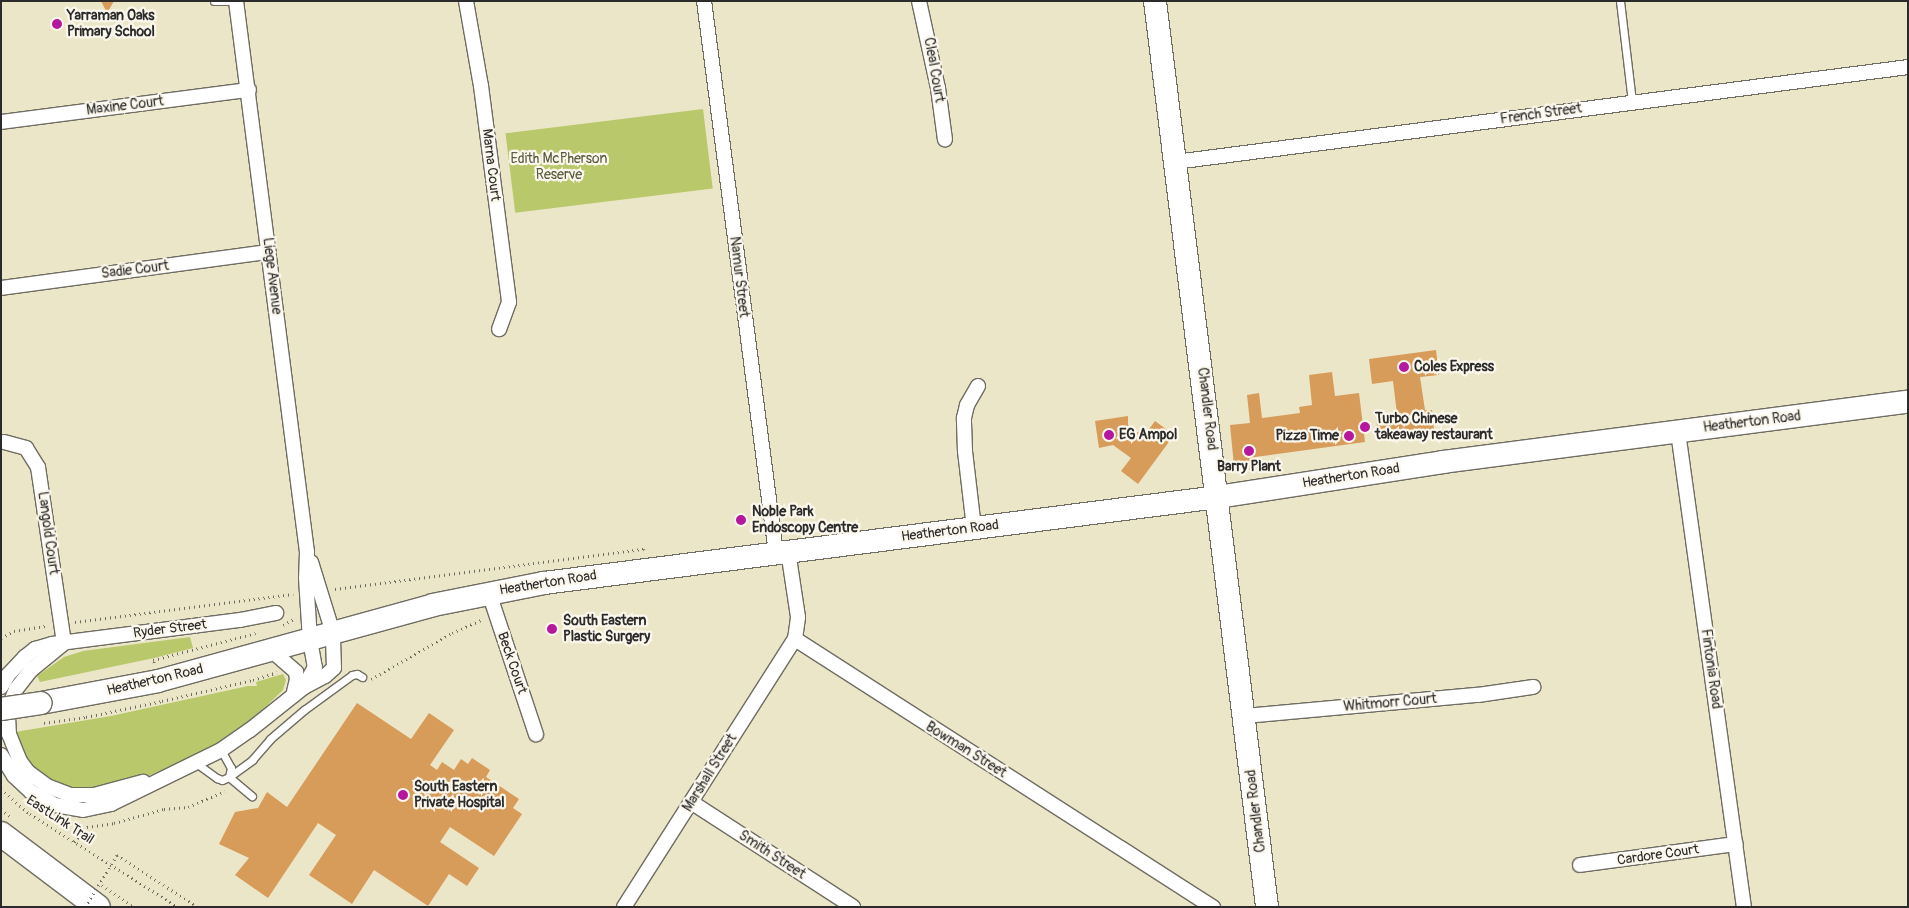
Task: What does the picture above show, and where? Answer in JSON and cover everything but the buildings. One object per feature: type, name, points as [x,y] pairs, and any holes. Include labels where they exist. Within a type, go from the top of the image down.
[{"type":"highway","points":[[1,834],[98,907]]},
{"type":"main road","name":"Chandler Road","points":[[1155,1],[1218,496],[1267,907]]},
{"type":"main road","name":"Heatherton Road","points":[[1,709],[43,713],[160,691],[268,640],[310,640],[433,605],[544,583],[1218,496],[1443,462],[1908,402]]},
{"type":"street","name":"Liege Avenue","points":[[236,1],[308,552],[318,591],[333,633]]},
{"type":"street","name":"Marna Court","points":[[466,1],[481,86],[509,302],[499,329]]},
{"type":"street","name":"Namur Street","points":[[704,1],[782,552]]},
{"type":"street","name":"Cleal Court","points":[[919,1],[936,80],[945,140]]},
{"type":"street","name":"French Street","points":[[1175,162],[1908,67]]},
{"type":"street","name":"Maxine Court","points":[[1,122],[249,90]]},
{"type":"street","name":"Sadie Court","points":[[1,288],[269,252]]},
{"type":"street","points":[[974,528],[964,418],[967,404],[978,386]]},
{"type":"street","name":"Fintonia Road","points":[[1678,432],[1744,907]]},
{"type":"street","name":"Langold Court","points":[[4,442],[26,448],[38,467],[64,643]]},
{"type":"street","name":"Liege Avenue","points":[[308,552],[306,578],[310,640]]},
{"type":"street","points":[[782,552],[798,617],[795,639]]},
{"type":"street","name":"Beck Court","points":[[489,593],[536,734]]},
{"type":"street","name":"Ryder Street","points":[[1,687],[12,670],[30,652],[52,644],[240,620],[278,620]]},
{"type":"street","points":[[1,755],[14,776],[31,792],[48,802],[73,809],[96,809],[111,804],[221,750],[250,730],[304,687],[325,676],[334,668],[333,633]]},
{"type":"street","name":"Marshall Street","points":[[624,907],[795,639]]},
{"type":"street","name":"Bowman Street","points":[[795,639],[1214,907]]},
{"type":"street","points":[[268,640],[296,672],[297,679],[292,696]]},
{"type":"street","points":[[304,687],[315,667],[310,640]]},
{"type":"street","points":[[64,643],[30,670],[16,689],[10,704],[8,721],[10,739],[22,765],[47,786],[78,796],[94,795],[161,778]]},
{"type":"street","name":"Whitmorr Court","points":[[1245,716],[1478,696],[1533,687]]},
{"type":"street","name":"Smith Street","points":[[691,802],[852,907]]},
{"type":"street","name":"Cardore Court","points":[[1580,865],[1736,844]]},
{"type":"lane","points":[[214,1],[236,1]]},
{"type":"lane","points":[[1620,1],[1632,102]]},
{"type":"lane","points":[[196,763],[217,778],[222,780],[229,777],[252,760],[266,742],[304,710],[352,675],[357,674],[363,679]]},
{"type":"lane","points":[[221,750],[231,768],[229,777]]},
{"type":"lane","points":[[229,777],[252,796]]},
{"type":"path","points":[[318,591],[644,549],[644,554]]},
{"type":"path","points":[[1,638],[14,631],[288,594]]},
{"type":"path","points":[[278,620],[288,624],[298,615]]},
{"type":"path","points":[[363,679],[374,678],[452,633],[481,620]]},
{"type":"path","points":[[160,691],[153,660],[268,640]]},
{"type":"path","points":[[43,713],[86,717],[160,691],[281,671]]},
{"type":"path","points":[[74,842],[87,827],[114,823],[164,809],[188,807],[237,784]]},
{"type":"path","name":"EastLink Trail","points":[[1,789],[30,814],[178,907]]},
{"type":"path","points":[[85,907],[117,855],[198,907]]},
{"type":"green space","name":"Edith McPherson Reserve","points":[[703,109],[713,188],[515,213],[505,133]]},
{"type":"green space","points":[[190,637],[193,648],[154,658],[40,682],[37,676],[64,657],[83,651]]},
{"type":"green space","points":[[283,674],[286,680],[283,690],[258,714],[232,734],[202,752],[146,777],[85,790],[67,788],[39,775],[23,753],[15,732],[111,716],[248,686],[257,686],[256,682]]},
{"type":"place","name":"Yarraman Oaks Primary School","points":[[57,24]]},
{"type":"place","name":"Coles Express","points":[[1404,367]]},
{"type":"place","name":"Turbo Chinese takeaway restaurant","points":[[1365,427]]},
{"type":"place","name":"EG Ampol","points":[[1109,435]]},
{"type":"place","name":"Pizza Time","points":[[1349,436]]},
{"type":"place","name":"Barry Plant","points":[[1249,451]]},
{"type":"place","name":"Noble Park Endoscopy Centre","points":[[741,520]]},
{"type":"place","name":"South Eastern Plastic Surgery","points":[[552,629]]},
{"type":"place","name":"South Eastern Private Hospital","points":[[403,795]]}]
